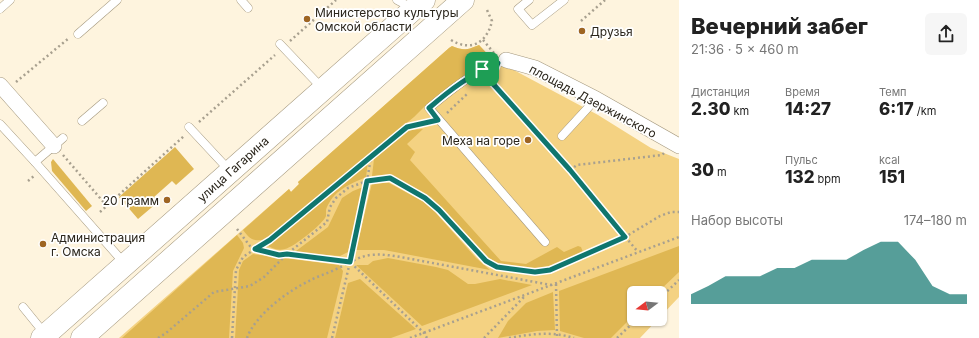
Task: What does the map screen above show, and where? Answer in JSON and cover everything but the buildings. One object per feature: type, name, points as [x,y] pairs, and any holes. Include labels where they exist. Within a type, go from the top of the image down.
[{"type":"main road","points":[[82,338],[463,0]]},
{"type":"main road","name":"улица Гагарина","points":[[44,336],[322,89],[411,3]]},
{"type":"street","name":"площадь Дзержинского","points":[[502,62],[535,68],[596,99],[675,144]]},
{"type":"street","points":[[5,85],[59,142]]},
{"type":"lane","points":[[0,9],[10,0]]},
{"type":"lane","points":[[78,34],[117,0]]},
{"type":"lane","points":[[241,0],[248,8]]},
{"type":"lane","points":[[529,0],[518,8],[532,25],[564,0]]},
{"type":"lane","points":[[281,46],[322,89]]},
{"type":"lane","points":[[502,62],[482,69],[446,94],[429,108],[545,242]]},
{"type":"lane","points":[[562,136],[596,99]]},
{"type":"lane","points":[[82,121],[103,103]]},
{"type":"lane","points":[[0,124],[36,162],[125,264]]},
{"type":"lane","points":[[190,128],[230,172]]},
{"type":"lane","points":[[36,162],[59,142]]},
{"type":"lane","points":[[23,307],[44,336]]},
{"type":"path","points":[[100,212],[281,46],[336,0]]},
{"type":"path","points":[[581,21],[605,0]]},
{"type":"path","points":[[451,40],[459,45],[467,47],[483,40],[489,31],[492,21],[487,10]]},
{"type":"path","points":[[5,85],[32,70],[69,38]]},
{"type":"path","points":[[483,40],[502,62],[495,70],[486,76],[570,170],[638,252]]},
{"type":"path","points":[[232,338],[236,270],[243,257],[270,240],[407,127],[438,120],[470,91]]},
{"type":"path","points":[[59,142],[106,205]]},
{"type":"path","points":[[570,170],[577,165],[662,155],[675,144]]},
{"type":"path","points":[[332,338],[350,262],[371,157]]},
{"type":"path","points":[[158,338],[214,292],[236,287],[250,286],[264,277],[287,254],[327,222],[330,207],[336,198],[348,188],[367,181],[390,178],[425,198],[439,210],[486,261],[497,267],[535,272],[550,270],[625,237],[660,216],[671,212],[679,212]]},
{"type":"path","points":[[237,229],[250,246],[255,249],[279,255],[287,254],[350,262],[424,333],[427,338]]},
{"type":"path","points":[[410,338],[679,237]]},
{"type":"path","points":[[247,338],[250,330],[261,316],[294,289],[350,262],[370,255],[395,256],[551,285]]},
{"type":"path","points":[[667,291],[679,280]]},
{"type":"path","points":[[556,284],[557,338]]},
{"type":"path","points":[[484,338],[526,295]]},
{"type":"path","points":[[617,338],[630,326]]},
{"type":"path","points":[[509,338],[530,334],[557,333],[574,338]]},
{"type":"shaded area","points":[[479,45],[494,61],[598,115],[651,148],[679,159],[679,297],[667,310],[667,286],[627,286],[627,326],[651,326],[640,338],[119,338],[289,189],[291,192],[299,184],[298,182],[449,48],[452,46],[460,49],[471,48]]},
{"type":"shaded area","points":[[479,45],[494,61],[469,72],[425,106],[414,117],[265,240],[252,239],[243,230],[289,189],[291,192],[299,184],[298,182],[449,48],[452,46],[460,49],[466,49]]},
{"type":"shaded area","points":[[423,129],[407,144],[415,152],[410,160],[501,261],[526,264],[557,247],[564,252],[578,246],[581,247],[583,252],[560,263],[534,270],[499,264],[489,258],[431,197],[391,175],[372,176],[374,159],[410,130]]},
{"type":"shaded area","points":[[175,147],[194,169],[176,185],[172,181],[154,197],[158,202],[138,219],[119,197]]},
{"type":"shaded area","points":[[53,159],[92,206],[86,211],[52,171],[51,162]]},
{"type":"shaded area","points":[[368,162],[366,177],[349,185],[333,197],[326,210],[324,220],[308,235],[285,249],[281,250],[268,246]]},
{"type":"shaded area","points":[[372,183],[389,183],[424,202],[435,212],[476,258],[490,270],[384,250],[356,250]]},
{"type":"shaded area","points":[[363,187],[348,252],[340,256],[297,253],[296,251],[328,227],[342,198]]},
{"type":"shaded area","points":[[237,235],[243,243],[244,248],[233,271],[229,338],[122,338]]},
{"type":"shaded area","points":[[679,246],[679,272],[664,286],[627,286],[627,322],[611,338],[584,338],[560,331],[559,291]]},
{"type":"shaded area","points":[[253,254],[339,265],[343,271],[327,338],[235,338],[239,270],[243,261]]},
{"type":"shaded area","points":[[388,258],[448,270],[468,284],[500,279],[532,285],[422,326],[356,265],[368,265],[373,261]]},
{"type":"shaded area","points":[[360,279],[416,329],[391,338],[335,338],[348,283]]},
{"type":"shaded area","points":[[553,292],[555,330],[537,331],[498,338],[508,321],[526,303]]},
{"type":"place","name":"Министерство культуры Омской области","points":[[307,19]]},
{"type":"place","name":"Друзья","points":[[582,31]]},
{"type":"place","name":"Меха на горе","points":[[528,140]]},
{"type":"place","name":"20 грамм","points":[[167,200]]},
{"type":"place","name":"Администрация г. Омска","points":[[43,244]]},
{"type":"route","points":[[498,63],[495,70],[486,76],[570,170],[625,237],[550,270],[535,272],[497,267],[486,261],[439,210],[425,198],[390,178],[367,181],[350,262],[287,254],[279,255],[255,249],[270,240],[407,127],[438,120],[429,108],[446,94],[482,69],[498,63]]}]
